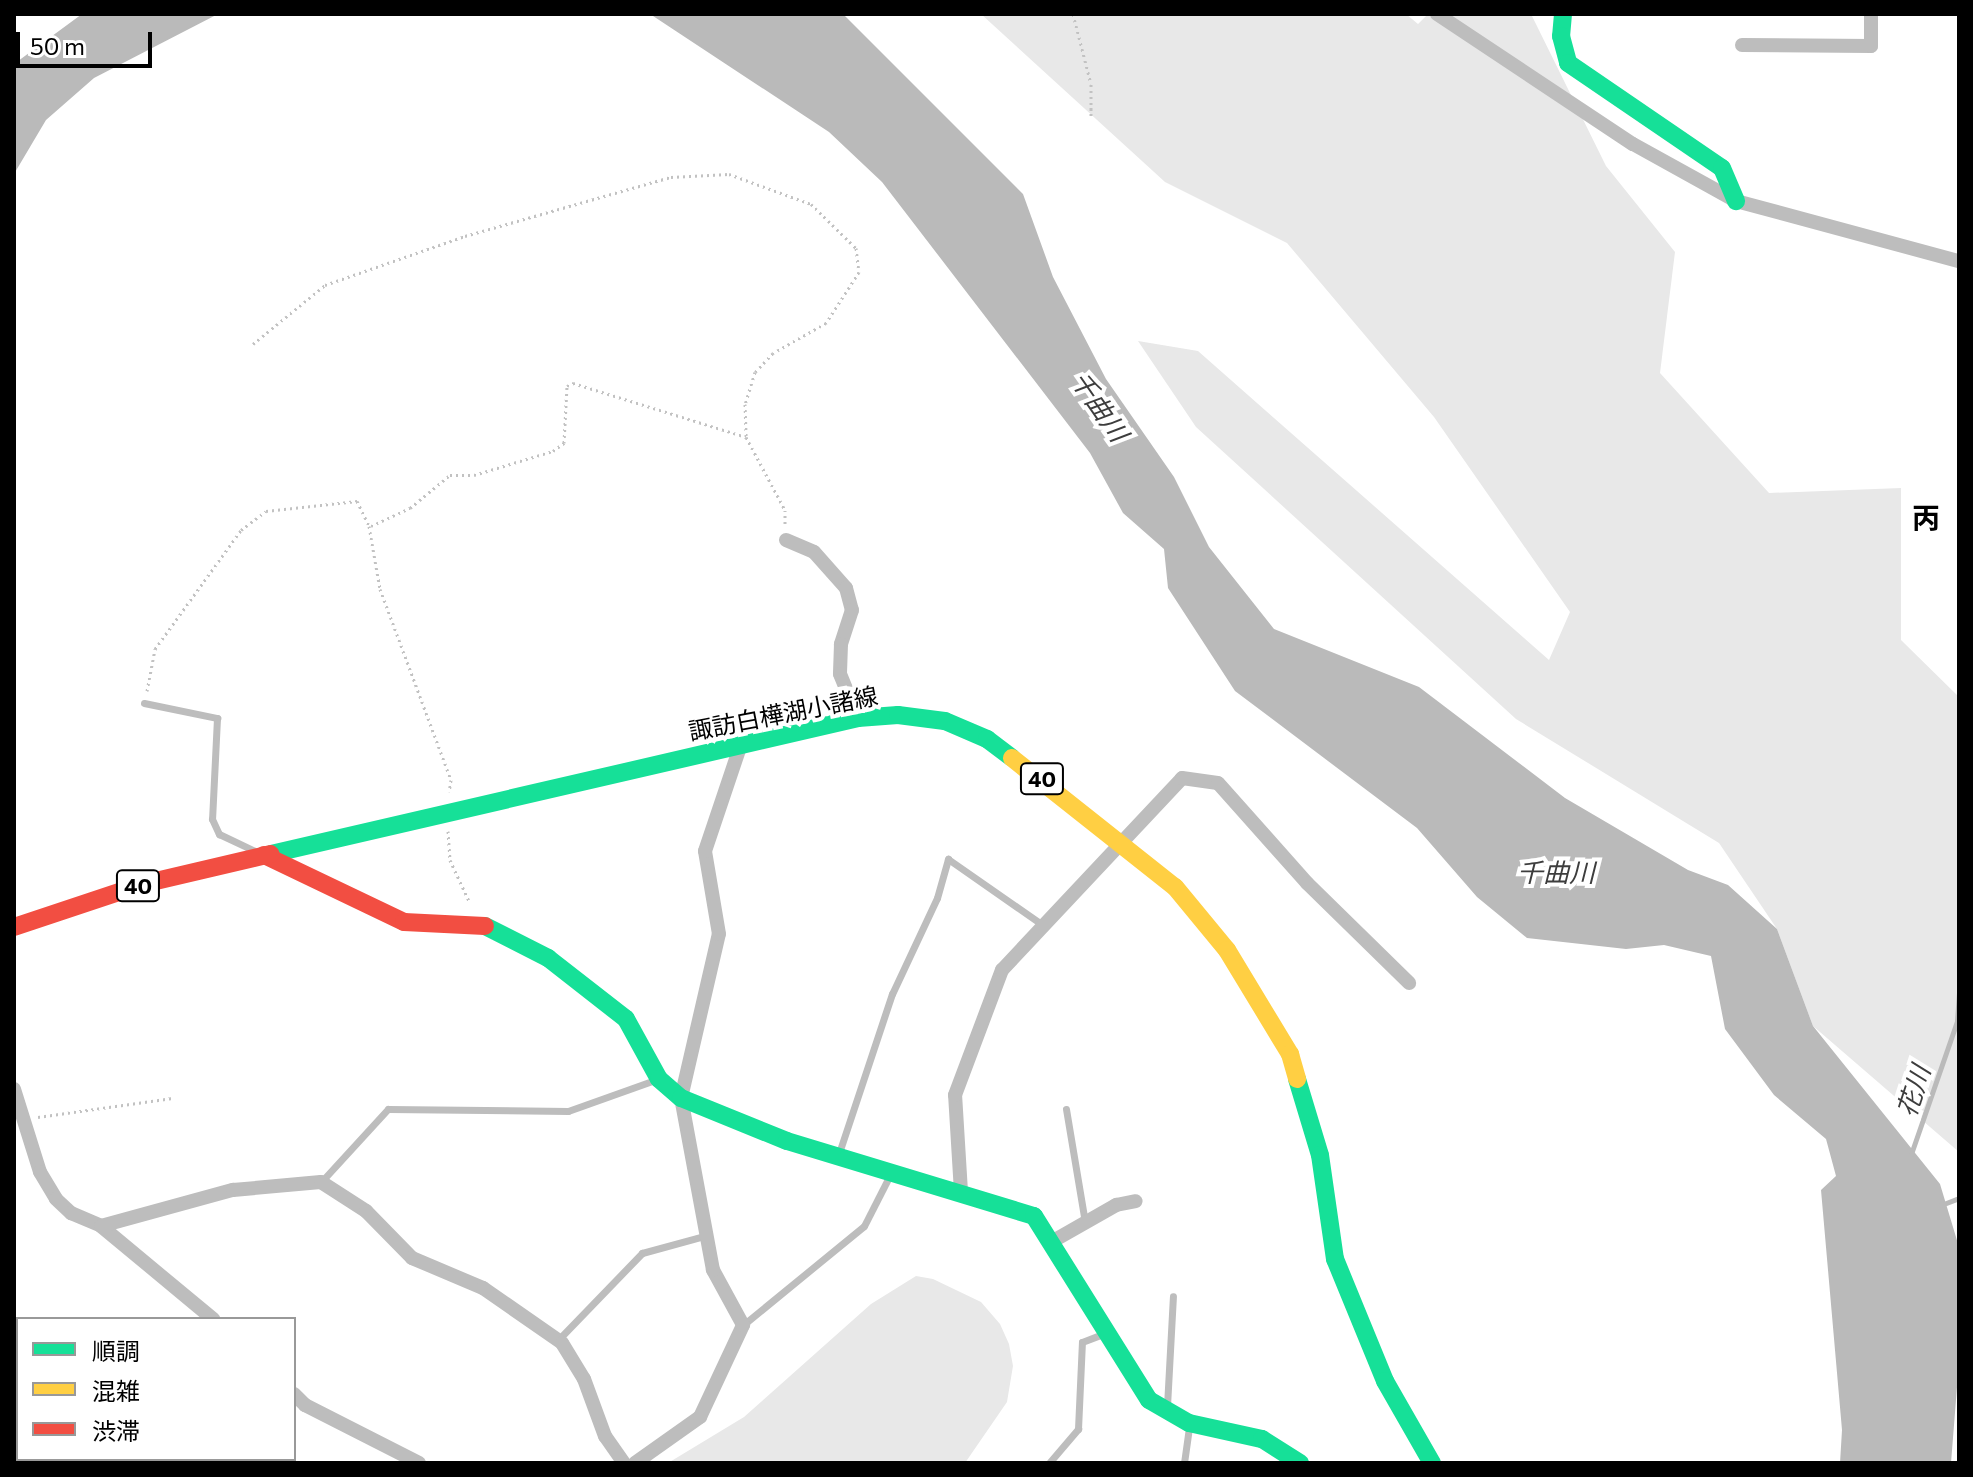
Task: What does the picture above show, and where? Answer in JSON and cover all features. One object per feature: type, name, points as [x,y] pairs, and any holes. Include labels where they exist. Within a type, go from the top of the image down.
[{"type":"main road","points":[[1563,14],[1561,36],[1568,63],[1722,168],[1736,201]]},
{"type":"main road","name":"諏訪白樺湖小諸線","points":[[14,927],[143,884],[858,718],[898,715],[945,721],[987,739],[1120,839],[1175,887],[1227,950],[1290,1054],[1320,1155],[1335,1259],[1385,1381],[1432,1463]]},
{"type":"main road","points":[[264,855],[404,922],[480,924],[548,958],[626,1019],[659,1079],[681,1098],[890,1175],[961,1192],[1034,1216],[1053,1241],[1103,1334],[1149,1400],[1189,1423],[1262,1439],[1300,1463]]},
{"type":"street","points":[[1437,14],[1633,144],[1736,201],[1959,261]]},
{"type":"street","points":[[1742,45],[1871,46],[1871,14]]},
{"type":"street","points":[[786,540],[814,552],[846,588],[852,610],[841,644],[840,674],[858,718]]},
{"type":"street","points":[[635,1463],[700,1417],[743,1325],[713,1270],[704,1236],[681,1098],[719,934],[705,851],[741,744]]},
{"type":"street","points":[[961,1192],[955,1095],[1002,970],[1120,839],[1182,778],[1218,783],[1307,883],[1409,983]]},
{"type":"street","points":[[14,1089],[40,1172],[56,1199],[71,1213],[101,1226],[211,1317]]},
{"type":"street","points":[[101,1226],[233,1190],[321,1182],[366,1211],[412,1258],[483,1288],[558,1340],[584,1379],[605,1436],[624,1463]]},
{"type":"street","points":[[1053,1241],[1116,1205],[1136,1201]]},
{"type":"street","points":[[296,1396],[305,1405],[419,1463]]},
{"type":"lane","points":[[144,703],[217,718],[212,819],[219,834],[264,855]]},
{"type":"lane","points":[[838,1157],[892,994],[937,898],[948,859],[1044,926]]},
{"type":"lane","points":[[321,1182],[388,1109],[568,1111],[659,1079]]},
{"type":"lane","points":[[1066,1109],[1085,1223]]},
{"type":"lane","points":[[743,1325],[864,1226],[890,1175]]},
{"type":"lane","points":[[558,1340],[642,1253],[704,1236]]},
{"type":"lane","points":[[1167,1410],[1173,1296]]},
{"type":"lane","points":[[1049,1463],[1078,1429],[1082,1342],[1103,1334]]},
{"type":"lane","points":[[1184,1463],[1189,1423]]},
{"type":"path","points":[[1073,14],[1091,84],[1091,117]]},
{"type":"path","points":[[253,344],[325,285],[465,236],[671,177],[729,174],[811,204],[856,248],[859,272],[826,323],[773,353],[755,372],[745,404],[746,437],[785,510],[786,540]]},
{"type":"path","points":[[369,526],[410,508],[450,475],[474,475],[553,451],[564,443],[567,386],[573,383],[746,437]]},
{"type":"path","points":[[144,703],[155,649],[241,530],[266,511],[357,501],[369,526],[380,589],[451,780],[447,814],[450,860],[480,924]]},
{"type":"path","points":[[22,1119],[173,1098]]},
{"type":"shaded area","points":[[981,14],[1406,14],[1418,24],[1428,14],[1531,14],[1606,166],[1675,252],[1660,373],[1769,493],[1901,488],[1901,640],[1959,697],[1959,1152],[1813,1026],[1777,929],[1719,843],[1516,719],[1196,427],[1138,341],[1198,351],[1549,660],[1570,612],[1434,417],[1287,243],[1165,182]]},
{"type":"shaded area","points":[[916,1276],[933,1279],[981,1302],[1000,1324],[1009,1344],[1013,1366],[1007,1402],[965,1463],[668,1463],[744,1417],[871,1304]]},
{"type":"water","points":[[82,14],[218,14],[94,78],[46,120],[14,174],[14,64]]},
{"type":"water","name":"千曲川","points":[[650,14],[843,14],[1023,194],[1053,277],[1106,379],[1174,477],[1209,547],[1274,629],[1419,687],[1565,798],[1688,870],[1728,885],[1777,929],[1813,1026],[1940,1184],[1959,1247],[1959,1362],[1951,1463],[1840,1463],[1842,1430],[1821,1190],[1836,1176],[1826,1139],[1774,1095],[1725,1029],[1711,956],[1664,945],[1626,949],[1527,938],[1477,897],[1417,828],[1235,691],[1168,588],[1164,549],[1123,513],[1090,453],[882,182],[829,132]]},
{"type":"waterway","name":"花川","points":[[1911,1154],[1957,1021],[1959,992]]},
{"type":"waterway","points":[[1941,1205],[1959,1198]]},
{"type":"traffic: fast","points":[[1563,14],[1561,36],[1568,63],[1722,168],[1736,201]]},
{"type":"traffic: fast","points":[[271,854],[858,718],[898,715],[945,721],[987,739],[1012,758]]},
{"type":"traffic: fast","points":[[485,926],[548,958],[626,1019],[659,1079],[681,1098],[787,1141],[1034,1216],[1149,1400],[1189,1423],[1262,1439],[1300,1463]]},
{"type":"traffic: fast","points":[[1297,1079],[1320,1155],[1335,1259],[1385,1381],[1432,1463]]},
{"type":"traffic: slow","points":[[1012,758],[1175,887],[1227,950],[1290,1054],[1297,1079]]},
{"type":"traffic: jam","points":[[14,927],[143,884],[271,854]]},
{"type":"traffic: jam","points":[[264,855],[404,922],[485,926]]},
{"type":"district","name":"丙","points":[[1926,517]]}]
